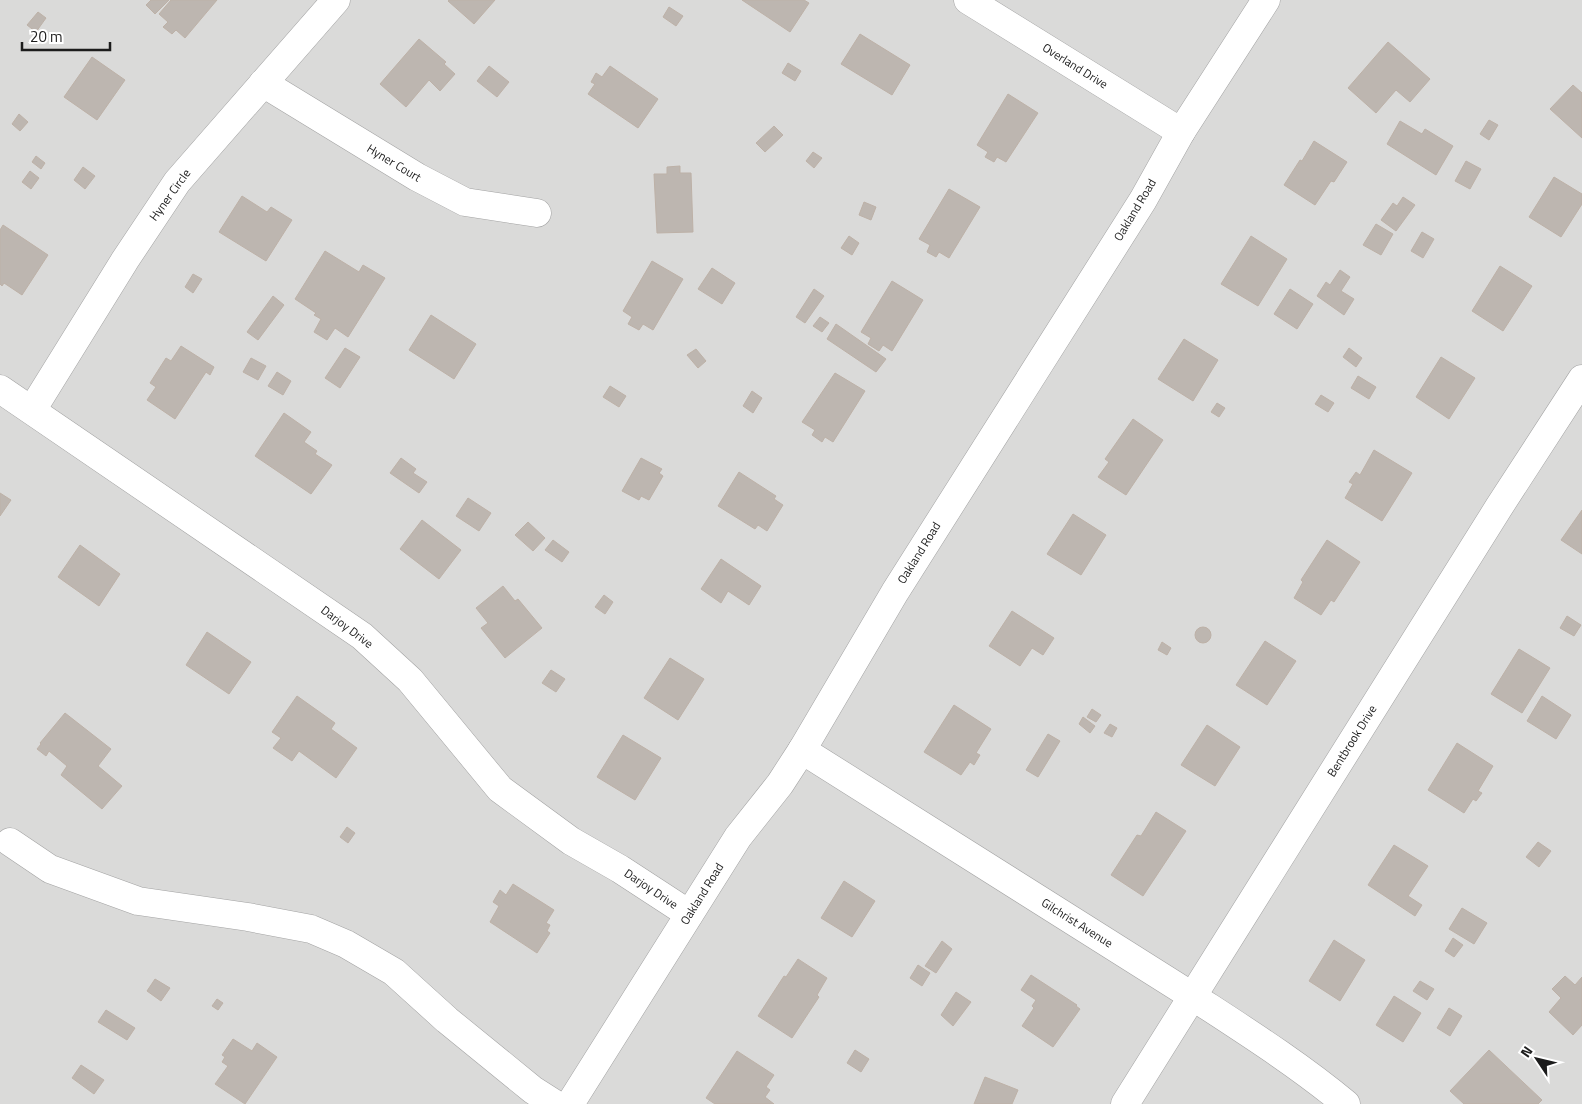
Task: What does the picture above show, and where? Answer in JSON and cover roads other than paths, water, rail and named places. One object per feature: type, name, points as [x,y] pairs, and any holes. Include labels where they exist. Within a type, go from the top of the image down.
[{"type":"street","name":"Hyner Circle","points":[[32,410],[176,182],[336,0]]},
{"type":"street","name":"Overland Drive","points":[[968,0],[1181,132]]},
{"type":"street","name":"Oakland Road","points":[[570,1104],[738,836],[780,784],[802,750],[895,592],[1142,200],[1181,132],[1266,0]]},
{"type":"street","name":"Hyner Court","points":[[263,83],[417,177],[466,202],[538,213]]},
{"type":"street","name":"Darjoy Drive","points":[[0,389],[362,636],[410,680],[500,788],[571,841],[620,869],[689,914]]},
{"type":"street","name":"Bentbrook Drive","points":[[1125,1104],[1499,507],[1578,394]]},
{"type":"street","name":"Gilchrist Avenue","points":[[802,750],[1240,1027],[1331,1091],[1346,1104]]},
{"type":"street","points":[[10,842],[50,869],[138,901],[248,917],[311,930],[346,944],[394,972],[461,1032],[533,1090],[555,1104]]}]
